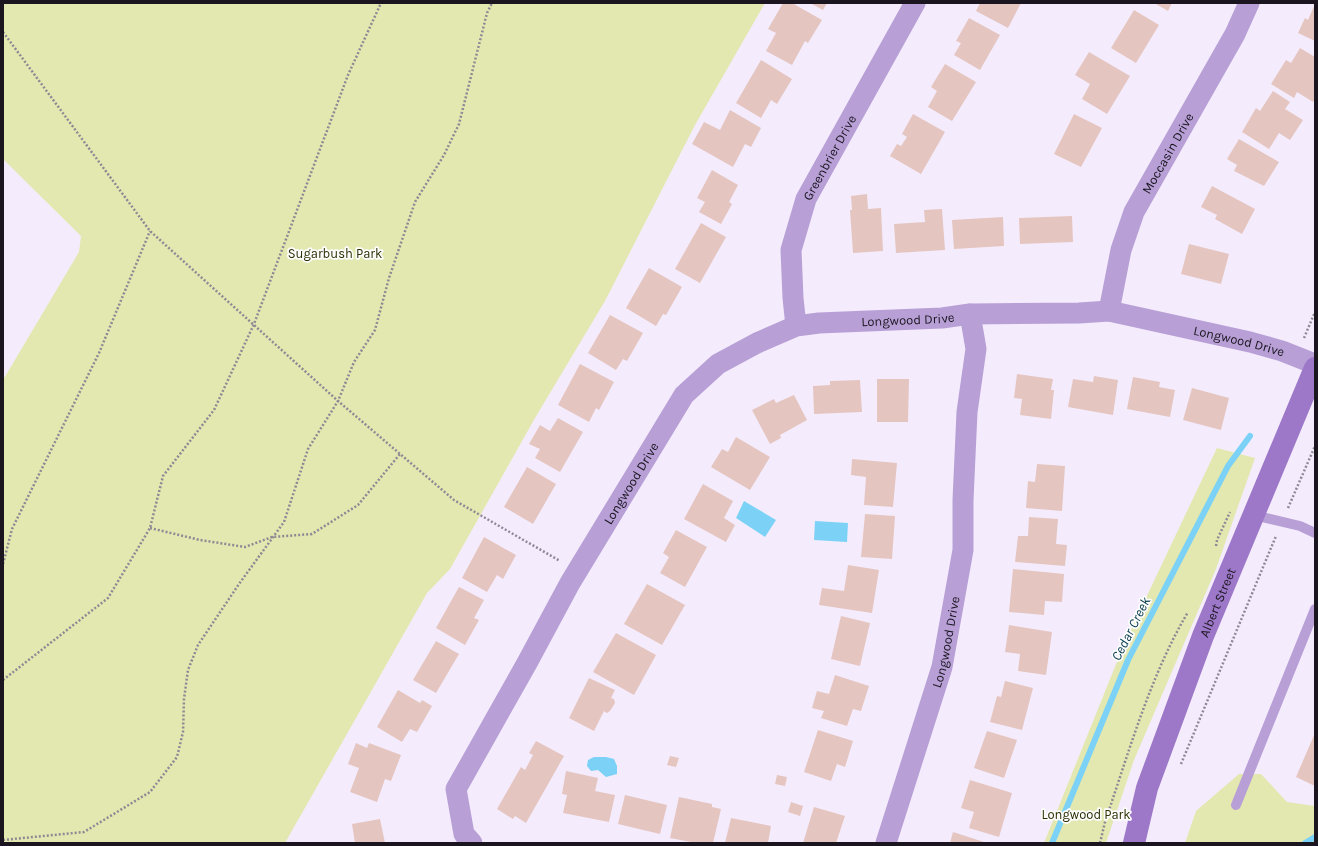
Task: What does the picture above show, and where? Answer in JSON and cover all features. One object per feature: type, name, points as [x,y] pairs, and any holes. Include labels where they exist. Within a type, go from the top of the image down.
[{"type":"street","name":"Greenbrier Drive","points":[[796,326],[791,250],[806,200],[915,3]]},
{"type":"street","name":"Moccasin Drive","points":[[1109,311],[1121,250],[1134,212],[1235,34],[1249,3]]},
{"type":"street","name":"Longwood Drive","points":[[472,843],[464,834],[456,790],[579,570],[684,395],[718,364],[757,343],[796,326],[819,323],[942,318],[970,314],[1079,313],[1109,311],[1250,342],[1282,351],[1315,364]]},
{"type":"street","name":"Longwood Drive","points":[[886,843],[942,667],[963,550],[963,500],[967,412],[976,349],[970,314]]},
{"type":"street","name":"Albert Street","points":[[1134,843],[1147,788],[1203,636],[1315,368]]},
{"type":"lane","points":[[1253,515],[1300,526],[1315,533]]},
{"type":"lane","points":[[1236,805],[1315,609]]},
{"type":"path","points":[[3,680],[108,598],[150,528],[163,476],[214,410],[254,324],[348,75],[381,3]]},
{"type":"path","points":[[3,840],[84,832],[150,792],[177,758],[183,732],[184,699],[188,670],[198,645],[272,537],[284,522],[308,449],[338,401],[354,362],[375,330],[389,278],[415,202],[444,155],[459,124],[487,13],[492,3]]},
{"type":"path","points":[[3,32],[150,231],[338,401],[454,500],[579,570]]},
{"type":"path","points":[[3,564],[12,530],[98,353],[150,231]]},
{"type":"path","points":[[1305,336],[1315,312]]},
{"type":"path","points":[[1178,770],[1315,446]]},
{"type":"path","points":[[150,528],[200,540],[246,547],[272,537],[312,534],[358,505],[400,454]]},
{"type":"green space","name":"Sugarbush Park","points":[[3,3],[765,3],[695,125],[605,301],[535,418],[450,569],[427,593],[285,843],[3,843],[3,380],[79,252],[81,236],[3,159]]},
{"type":"green space","name":"Longwood Park","points":[[1217,448],[1255,458],[1216,569],[1134,760],[1106,843],[1044,843],[1125,642]]},
{"type":"green space","points":[[1239,774],[1261,774],[1287,802],[1315,806],[1315,843],[1185,843],[1196,811]]},
{"type":"water","points":[[744,501],[776,520],[765,537],[736,518]]},
{"type":"water","points":[[815,521],[848,523],[847,542],[814,540]]},
{"type":"water","points":[[594,757],[614,759],[617,766],[617,774],[606,777],[598,770],[591,771],[587,766],[588,760]]},
{"type":"building","points":[[783,3],[792,3],[822,20],[808,43],[805,41],[792,65],[766,51],[776,33],[768,29]]},
{"type":"building","points":[[810,3],[827,3],[823,10]]},
{"type":"building","points":[[980,3],[1021,3],[1008,28],[976,11]]},
{"type":"building","points":[[1154,3],[1172,3],[1168,11]]},
{"type":"building","points":[[1315,4],[1315,41],[1298,33],[1305,18],[1308,20]]},
{"type":"building","points":[[1134,10],[1159,25],[1136,63],[1111,48]]},
{"type":"building","points":[[969,18],[1000,35],[980,70],[954,55],[961,43],[956,41]]},
{"type":"building","points":[[1300,48],[1315,57],[1315,98],[1313,102],[1297,92],[1294,98],[1271,84],[1286,60],[1291,63]]},
{"type":"building","points":[[1089,52],[1130,76],[1107,114],[1082,99],[1090,84],[1075,75]]},
{"type":"building","points":[[761,60],[792,79],[777,104],[771,100],[761,118],[736,103]]},
{"type":"building","points":[[945,64],[976,82],[952,121],[928,107],[937,91],[931,87]]},
{"type":"building","points":[[1273,91],[1290,102],[1285,109],[1303,120],[1290,140],[1279,133],[1269,149],[1242,132],[1256,108],[1260,111]]},
{"type":"building","points":[[730,110],[761,128],[751,147],[745,144],[733,167],[692,144],[704,122],[720,130]]},
{"type":"building","points":[[913,114],[945,132],[921,174],[890,156],[897,144],[901,146],[907,137],[902,134]]},
{"type":"building","points":[[1074,114],[1102,128],[1081,167],[1054,154]]},
{"type":"building","points":[[1239,139],[1279,162],[1264,186],[1234,171],[1237,165],[1227,159]]},
{"type":"building","points":[[712,170],[738,185],[729,202],[732,204],[721,224],[699,212],[705,202],[697,198]]},
{"type":"building","points":[[1212,186],[1255,209],[1242,234],[1215,219],[1217,215],[1201,207]]},
{"type":"building","points":[[867,194],[868,209],[881,208],[883,251],[853,253],[850,210],[852,210],[851,196]]},
{"type":"building","points":[[942,209],[945,250],[896,253],[894,224],[925,222],[924,210]]},
{"type":"building","points":[[1072,216],[1073,242],[1020,244],[1019,218]]},
{"type":"building","points":[[1003,217],[1004,246],[954,249],[952,220]]},
{"type":"building","points":[[701,223],[726,237],[700,283],[675,269]]},
{"type":"building","points":[[1189,244],[1229,254],[1221,284],[1181,274]]},
{"type":"building","points":[[649,268],[682,287],[666,315],[663,314],[656,326],[626,308]]},
{"type":"building","points":[[610,315],[643,333],[627,361],[623,359],[616,370],[588,353]]},
{"type":"building","points":[[580,364],[614,382],[599,410],[596,408],[589,422],[558,405]]},
{"type":"building","points":[[1017,374],[1053,379],[1051,390],[1054,390],[1051,419],[1020,415],[1022,399],[1014,398]]},
{"type":"building","points":[[1094,376],[1118,380],[1113,415],[1068,407],[1073,379],[1093,382]]},
{"type":"building","points":[[1133,377],[1160,382],[1159,387],[1175,390],[1170,417],[1127,409]]},
{"type":"building","points":[[877,379],[909,379],[908,422],[877,422]]},
{"type":"building","points":[[860,380],[862,412],[814,414],[813,386],[830,385],[830,381]]},
{"type":"building","points":[[1192,388],[1229,398],[1221,430],[1183,420]]},
{"type":"building","points":[[794,395],[807,420],[780,435],[781,438],[770,444],[752,410],[774,399],[776,403]]},
{"type":"building","points":[[558,418],[583,432],[560,472],[535,458],[540,449],[529,444],[540,425],[550,431]]},
{"type":"building","points":[[736,437],[770,457],[750,490],[711,467],[722,449],[728,452]]},
{"type":"building","points":[[852,459],[897,463],[893,507],[864,505],[866,477],[851,475]]},
{"type":"building","points":[[1037,464],[1065,466],[1062,511],[1026,508],[1028,481],[1035,482]]},
{"type":"building","points":[[527,467],[556,484],[533,524],[504,507]]},
{"type":"building","points":[[703,484],[733,501],[724,518],[735,525],[726,542],[684,519]]},
{"type":"building","points":[[865,514],[895,516],[892,559],[861,557]]},
{"type":"building","points":[[1029,517],[1058,519],[1056,544],[1067,545],[1065,566],[1015,562],[1018,536],[1028,536]]},
{"type":"building","points":[[676,530],[707,547],[685,587],[660,573],[669,557],[663,553]]},
{"type":"building","points":[[484,537],[516,555],[503,579],[497,575],[487,592],[462,578]]},
{"type":"building","points":[[848,565],[879,570],[872,613],[819,605],[822,588],[844,591]]},
{"type":"building","points":[[1013,569],[1064,574],[1062,602],[1045,601],[1044,615],[1009,612]]},
{"type":"building","points":[[647,584],[685,605],[662,645],[624,624]]},
{"type":"building","points":[[459,587],[484,600],[474,618],[479,620],[465,645],[436,628]]},
{"type":"building","points":[[841,616],[870,623],[860,666],[831,659]]},
{"type":"building","points":[[1009,625],[1052,632],[1046,675],[1018,671],[1020,654],[1005,652]]},
{"type":"building","points":[[616,633],[656,655],[634,695],[593,672]]},
{"type":"building","points":[[436,641],[459,654],[436,693],[413,680]]},
{"type":"building","points":[[835,675],[869,686],[861,711],[853,709],[847,726],[821,718],[824,711],[812,708],[817,691],[829,694]]},
{"type":"building","points":[[589,678],[615,690],[611,698],[614,699],[615,703],[610,711],[607,713],[604,711],[594,731],[569,718]]},
{"type":"building","points":[[1005,681],[1033,688],[1022,730],[990,722],[997,696],[1001,697]]},
{"type":"building","points":[[398,690],[420,703],[422,700],[432,706],[417,732],[410,729],[402,742],[377,727]]},
{"type":"building","points":[[818,730],[853,741],[845,767],[837,764],[831,781],[804,772]]},
{"type":"building","points":[[987,731],[1017,740],[1004,778],[974,768]]},
{"type":"building","points":[[1315,733],[1315,786],[1296,777]]},
{"type":"building","points":[[536,741],[564,756],[526,823],[515,816],[513,819],[497,809],[521,767],[525,770],[533,755],[529,753]]},
{"type":"building","points":[[356,743],[367,748],[369,743],[401,755],[391,781],[385,779],[377,802],[350,792],[359,768],[348,764]]},
{"type":"building","points":[[670,756],[679,758],[676,767],[667,765]]},
{"type":"building","points":[[566,771],[598,778],[595,791],[615,795],[609,822],[563,813],[567,795],[562,794]]},
{"type":"building","points":[[777,775],[787,777],[785,786],[775,784]]},
{"type":"building","points":[[970,780],[1012,793],[999,837],[969,828],[974,812],[961,808]]},
{"type":"building","points":[[625,795],[667,805],[660,834],[618,824]]},
{"type":"building","points":[[679,797],[712,804],[712,807],[721,809],[713,843],[696,843],[670,838]]},
{"type":"building","points":[[791,802],[803,806],[800,816],[788,812]]},
{"type":"building","points":[[814,807],[845,816],[836,843],[803,843]]},
{"type":"building","points":[[731,818],[771,826],[768,843],[725,843]]},
{"type":"building","points":[[380,819],[385,843],[355,843],[352,824]]},
{"type":"building","points":[[953,832],[984,842],[984,843],[950,843]]},
{"type":"waterway","name":"Cedar Creek","points":[[1052,843],[1128,660],[1228,466],[1250,436]]},
{"type":"waterway","points":[[1305,843],[1315,837]]}]
